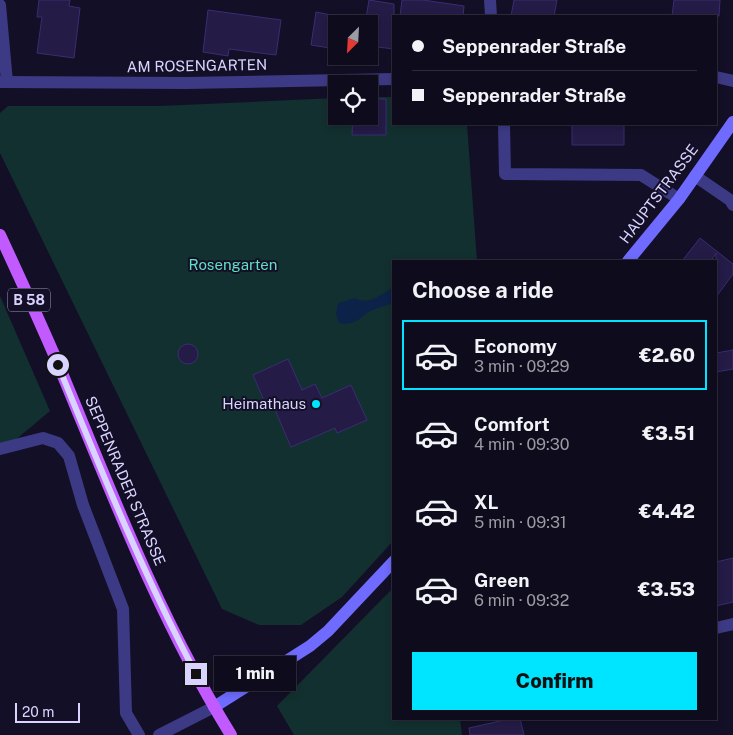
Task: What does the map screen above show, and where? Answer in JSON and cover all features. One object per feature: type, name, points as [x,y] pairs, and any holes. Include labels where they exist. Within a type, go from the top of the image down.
[{"type":"main road","name":"SEPPENRADER STRASSE","points":[[0,235],[58,365],[119,515],[170,625],[231,735]]},
{"type":"street","points":[[490,0],[491,15]]},
{"type":"street","points":[[0,5],[4,82]]},
{"type":"street","points":[[717,76],[733,81]]},
{"type":"street","name":"AM ROSENGARTEN","points":[[4,82],[178,83],[392,79]]},
{"type":"street","name":"HAUPTSTRASSE","points":[[629,260],[679,199],[733,122]]},
{"type":"street","points":[[504,125],[505,174],[640,175],[679,199]]},
{"type":"street","points":[[695,176],[730,200],[733,205]]},
{"type":"street","points":[[0,449],[43,438],[58,442],[69,456],[83,505],[123,609],[126,713],[139,735]]},
{"type":"street","points":[[159,735],[214,707],[302,651],[328,631],[392,562]]},
{"type":"street","points":[[717,628],[733,624]]},
{"type":"green space","name":"Rosengarten","points":[[378,97],[392,97],[392,125],[467,125],[477,260],[392,260],[392,542],[342,597],[301,625],[259,625],[222,609],[0,153],[0,113],[8,106],[160,106],[328,98],[328,125],[378,125]]},
{"type":"green space","points":[[0,296],[50,411],[7,447],[0,450]]},
{"type":"green space","points":[[392,589],[392,720],[460,720],[462,735],[294,735],[277,706]]},
{"type":"water","points":[[392,288],[392,304],[370,311],[354,322],[347,324],[339,323],[336,314],[338,303],[355,298],[366,301],[380,296]]},
{"type":"building","points":[[39,0],[70,0],[69,6],[80,8],[74,58],[37,53],[42,17],[37,17]]},
{"type":"building","points":[[369,0],[394,4],[394,15],[392,15],[392,49],[378,47],[378,15],[366,15]]},
{"type":"building","points":[[402,0],[423,0],[464,6],[463,15],[400,15]]},
{"type":"building","points":[[514,0],[557,0],[554,15],[511,15]]},
{"type":"building","points":[[674,0],[720,0],[719,16],[672,15]]},
{"type":"building","points":[[208,10],[281,20],[276,55],[229,49],[228,56],[203,52]]},
{"type":"building","points":[[316,12],[331,15],[328,15],[328,48],[311,45]]},
{"type":"building","points":[[378,99],[386,99],[386,135],[352,135],[353,125],[378,125]]},
{"type":"building","points":[[572,125],[624,125],[624,145],[572,145]]},
{"type":"building","points":[[700,238],[733,264],[733,274],[717,296],[716,253],[712,260],[683,260]]},
{"type":"building","points":[[188,344],[195,347],[198,354],[195,361],[188,364],[181,361],[178,354],[181,347]]},
{"type":"building","points":[[733,350],[733,369],[717,372],[717,353]]},
{"type":"building","name":"Heimathaus","points":[[288,359],[302,390],[315,384],[322,398],[351,385],[367,420],[337,433],[335,428],[291,447],[272,403],[266,405],[253,375]]},
{"type":"building","points":[[733,558],[733,602],[717,606],[717,562]]},
{"type":"building","points":[[505,720],[520,720],[524,735],[470,735],[469,728]]},
{"type":"place","name":"Heimathaus","points":[[316,404]]},
{"type":"route","points":[[58,365],[119,515],[170,625],[196,674]]}]
